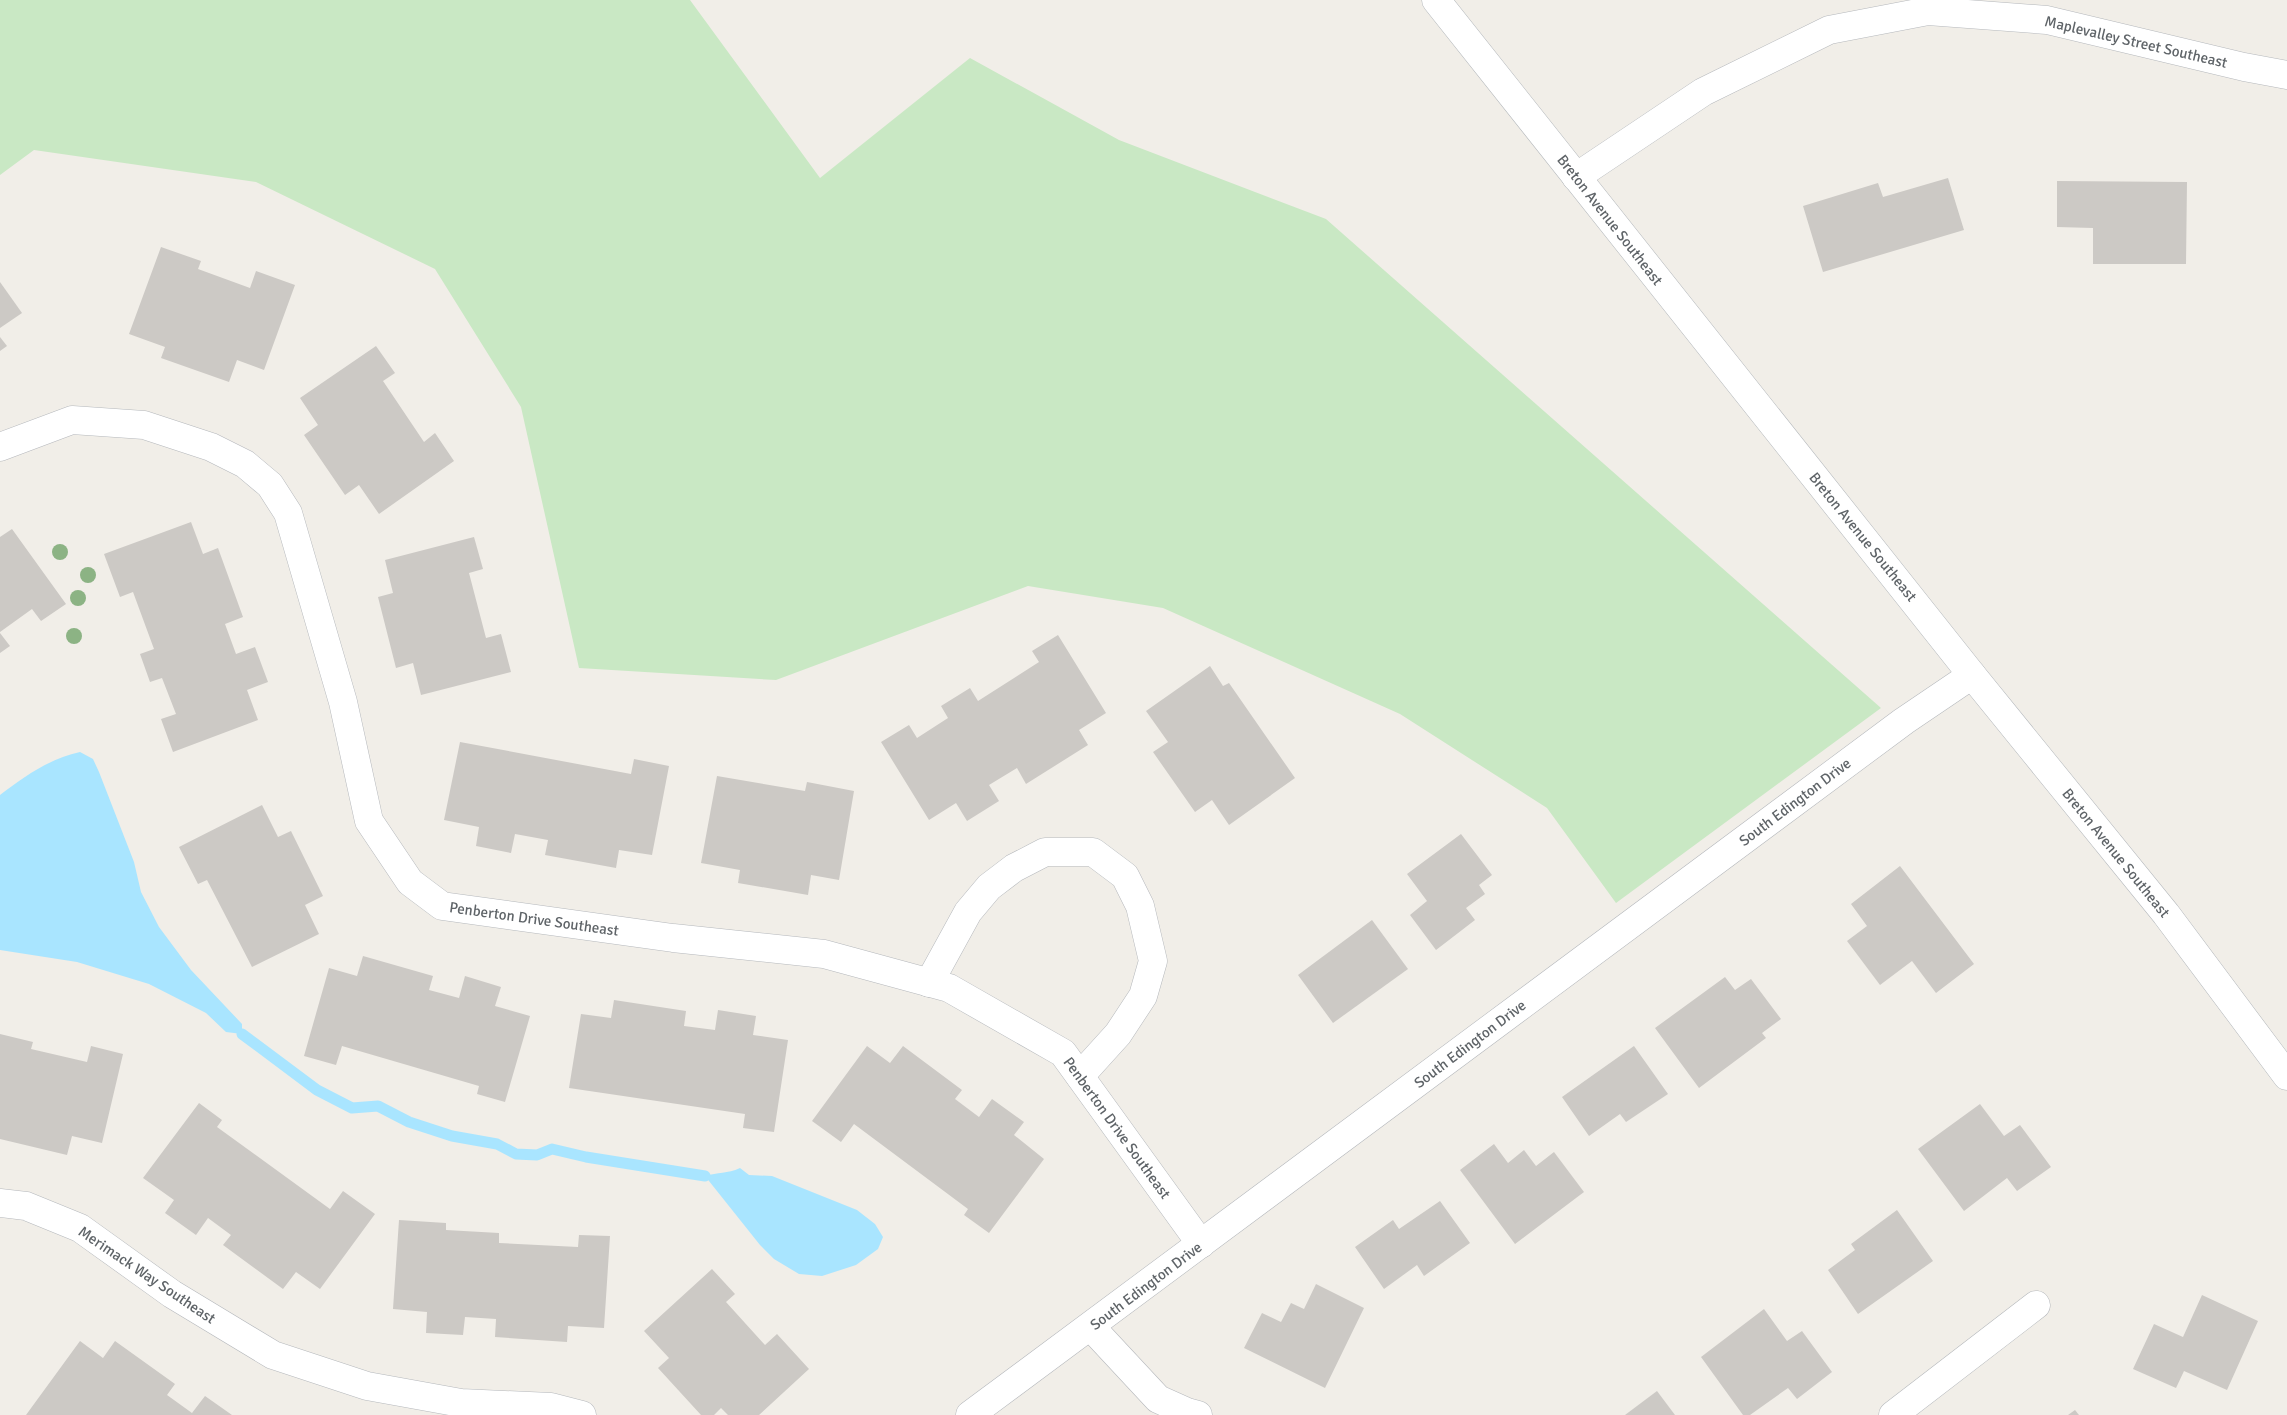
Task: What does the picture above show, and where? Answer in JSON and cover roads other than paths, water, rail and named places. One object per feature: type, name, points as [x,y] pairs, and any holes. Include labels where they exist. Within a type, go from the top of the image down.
[{"type":"street","name":"Breton Avenue Southeast","points":[[1436,0],[1972,675],[2166,914],[2287,1076]]},
{"type":"street","name":"Maplevalley Street Southeast","points":[[1576,177],[1703,92],[1829,30],[1928,11],[2047,20],[2244,67],[2287,75]]},
{"type":"street","name":"Penberton Drive Southeast","points":[[0,447],[72,420],[144,425],[211,447],[245,464],[270,485],[288,513],[343,702],[369,821],[410,882],[442,906],[673,938],[824,954],[949,988],[1063,1053],[1202,1244]]},
{"type":"street","name":"South Edington Drive","points":[[970,1415],[1091,1327],[1904,720],[1972,675]]},
{"type":"street","points":[[929,983],[968,912],[989,887],[1014,868],[1045,852],[1093,852],[1125,876],[1140,906],[1153,962],[1143,996],[1118,1034],[1080,1076]]},
{"type":"street","name":"Merimack Way Southeast","points":[[0,1203],[26,1206],[80,1228],[172,1294],[273,1354],[367,1386],[461,1403],[551,1407],[582,1415]]},
{"type":"street","points":[[1893,1415],[2036,1305]]},
{"type":"street","points":[[1091,1327],[1158,1399],[1198,1415]]},
{"type":"water","points":[[80,752],[93,759],[99,772],[134,862],[141,892],[159,927],[191,970],[242,1024],[242,1034],[226,1032],[206,1013],[149,984],[77,962],[0,950],[0,795],[28,775],[48,764]]},
{"type":"water","points":[[740,1168],[749,1175],[772,1176],[857,1210],[875,1224],[883,1237],[878,1249],[856,1265],[822,1276],[799,1274],[774,1259],[760,1245],[705,1176]]},
{"type":"waterway","points":[[242,1034],[317,1090],[352,1108],[378,1106],[409,1122],[452,1136],[497,1144],[516,1154],[537,1155],[552,1149],[586,1157],[705,1176]]}]
